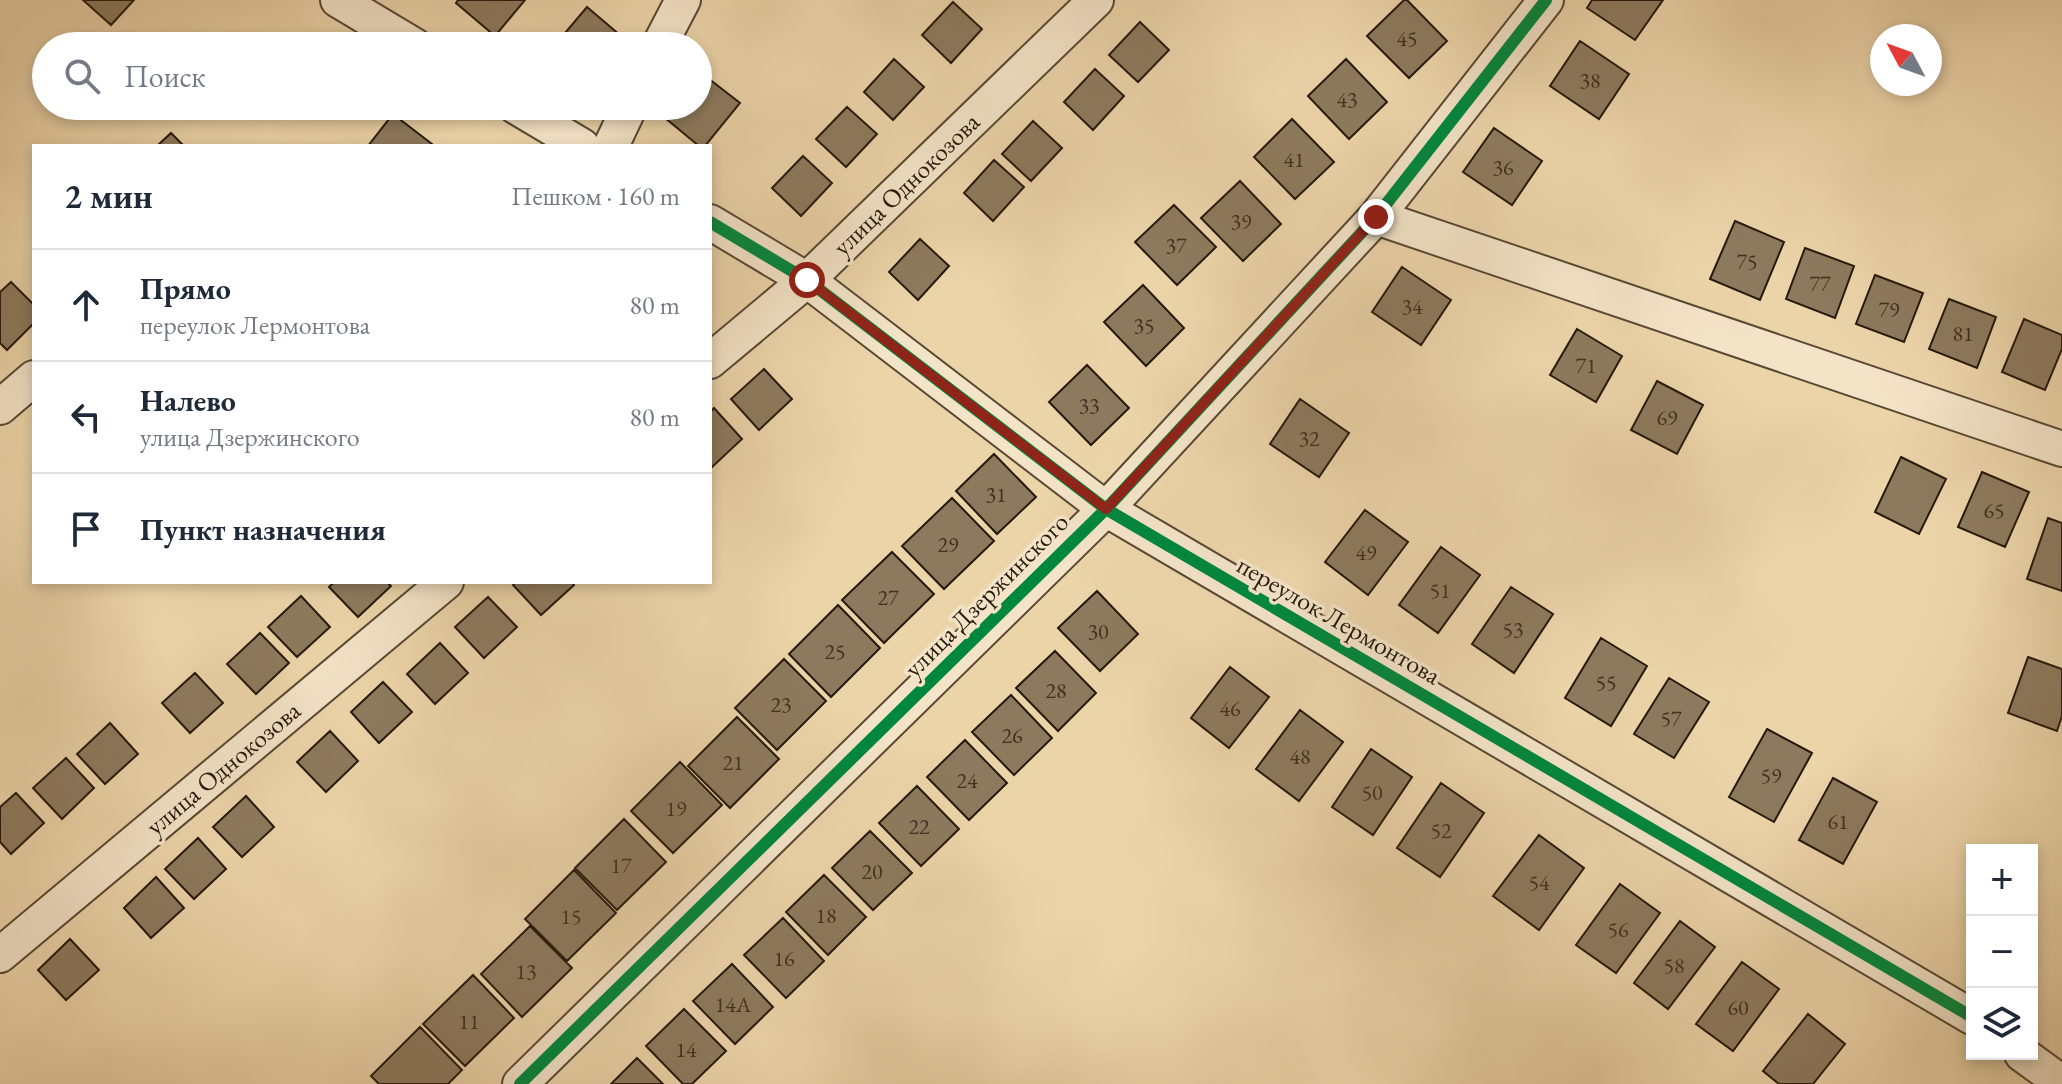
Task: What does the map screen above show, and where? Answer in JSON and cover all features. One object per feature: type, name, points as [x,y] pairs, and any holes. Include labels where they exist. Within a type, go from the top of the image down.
[{"type":"street","points":[[338,0],[392,32]]},
{"type":"street","points":[[666,32],[683,0]]},
{"type":"street","name":"улица Однокозова","points":[[712,359],[807,280],[1096,0]]},
{"type":"street","name":"улица Дзержинского","points":[[520,1084],[1106,509],[1376,217],[1546,0]]},
{"type":"street","points":[[538,120],[579,144]]},
{"type":"street","points":[[612,144],[623,120]]},
{"type":"street","points":[[1376,217],[2062,449]]},
{"type":"street","name":"переулок Лермонтова","points":[[712,223],[807,280],[1106,509],[1966,1013]]},
{"type":"street","points":[[0,407],[32,380]]},
{"type":"street","name":"улица Однокозова","points":[[0,955],[444,584]]},
{"type":"street","points":[[2030,1060],[2062,1083]]},
{"type":"building","points":[[83,0],[134,0],[111,25]]},
{"type":"building","points":[[458,0],[525,0],[498,32],[490,32],[456,3]]},
{"type":"building","points":[[1404,0],[1447,41],[1409,78],[1367,36]]},
{"type":"building","points":[[1592,0],[1663,0],[1635,40],[1587,8]]},
{"type":"building","points":[[953,2],[982,29],[951,63],[922,35]]},
{"type":"building","points":[[587,7],[616,32],[566,32]]},
{"type":"building","points":[[1140,22],[1169,50],[1138,82],[1109,55]]},
{"type":"building","points":[[1580,41],[1629,74],[1599,119],[1550,86]]},
{"type":"building","points":[[894,59],[924,87],[893,120],[864,92]]},
{"type":"building","points":[[1346,59],[1387,102],[1349,139],[1308,96]]},
{"type":"building","points":[[1095,69],[1124,96],[1093,130],[1064,102]]},
{"type":"building","points":[[712,81],[740,103],[707,144],[697,144],[668,120],[712,120]]},
{"type":"building","points":[[847,107],[877,134],[846,167],[816,139]]},
{"type":"building","points":[[1292,119],[1334,162],[1295,199],[1254,157]]},
{"type":"building","points":[[388,120],[401,120],[432,144],[370,144]]},
{"type":"building","points":[[1033,121],[1062,148],[1031,181],[1002,154]]},
{"type":"building","points":[[1494,128],[1542,161],[1512,205],[1463,172]]},
{"type":"building","points":[[171,133],[182,144],[159,144]]},
{"type":"building","points":[[803,156],[832,183],[801,216],[772,188]]},
{"type":"building","points":[[994,160],[1024,187],[993,221],[964,193]]},
{"type":"building","points":[[1240,181],[1281,224],[1243,261],[1201,218]]},
{"type":"building","points":[[1174,205],[1216,247],[1177,285],[1135,242]]},
{"type":"building","points":[[1735,221],[1784,242],[1760,300],[1710,279]]},
{"type":"building","points":[[920,239],[949,266],[918,300],[889,272]]},
{"type":"building","points":[[1805,248],[1854,266],[1835,318],[1786,299]]},
{"type":"building","points":[[1402,267],[1451,300],[1421,345],[1372,312]]},
{"type":"building","points":[[1875,275],[1923,293],[1904,342],[1856,324]]},
{"type":"building","points":[[11,282],[32,303],[32,325],[7,350],[0,343],[0,292]]},
{"type":"building","points":[[1143,285],[1184,328],[1146,366],[1104,322]]},
{"type":"building","points":[[1949,299],[1996,317],[1977,368],[1929,349]]},
{"type":"building","points":[[2024,319],[2062,335],[2062,349],[2045,390],[2002,372]]},
{"type":"building","points":[[1577,329],[1622,356],[1596,402],[1550,375]]},
{"type":"building","points":[[1087,365],[1129,408],[1091,445],[1049,402]]},
{"type":"building","points":[[764,369],[792,399],[759,430],[731,399]]},
{"type":"building","points":[[1657,381],[1703,405],[1677,454],[1631,430]]},
{"type":"building","points":[[1300,399],[1349,433],[1319,477],[1270,444]]},
{"type":"building","points":[[714,408],[742,439],[712,467]]},
{"type":"building","points":[[994,454],[1036,497],[997,534],[956,491]]},
{"type":"building","points":[[1901,457],[1946,479],[1919,534],[1875,512]]},
{"type":"building","points":[[1982,472],[2029,492],[2005,547],[1958,527]]},
{"type":"building","points":[[952,498],[994,541],[944,589],[902,546]]},
{"type":"building","points":[[1365,510],[1408,542],[1368,595],[1325,562]]},
{"type":"building","points":[[2048,518],[2062,523],[2062,591],[2027,579]]},
{"type":"building","points":[[1441,547],[1480,575],[1438,633],[1399,605]]},
{"type":"building","points":[[892,552],[934,594],[884,643],[842,600]]},
{"type":"building","points":[[332,584],[391,586],[358,617],[329,587]]},
{"type":"building","points":[[573,584],[574,585],[541,615],[513,585]]},
{"type":"building","points":[[1511,587],[1553,614],[1514,673],[1472,644]]},
{"type":"building","points":[[1097,591],[1138,634],[1100,671],[1058,628]]},
{"type":"building","points":[[301,596],[330,627],[297,657],[268,627]]},
{"type":"building","points":[[488,597],[517,627],[484,658],[455,627]]},
{"type":"building","points":[[838,605],[880,648],[831,697],[789,654]]},
{"type":"building","points":[[260,633],[289,663],[256,694],[227,664]]},
{"type":"building","points":[[1601,638],[1647,666],[1611,726],[1565,698]]},
{"type":"building","points":[[440,643],[468,673],[435,704],[407,674]]},
{"type":"building","points":[[1055,651],[1096,693],[1058,731],[1016,688]]},
{"type":"building","points":[[2028,657],[2062,669],[2062,716],[2057,731],[2008,713]]},
{"type":"building","points":[[784,659],[826,701],[777,750],[735,708]]},
{"type":"building","points":[[1230,667],[1269,697],[1229,748],[1191,718]]},
{"type":"building","points":[[195,673],[223,703],[190,733],[162,703]]},
{"type":"building","points":[[1669,678],[1709,702],[1674,758],[1634,734]]},
{"type":"building","points":[[383,682],[412,712],[379,743],[351,712]]},
{"type":"building","points":[[1011,695],[1052,738],[1014,775],[972,732]]},
{"type":"building","points":[[1300,710],[1343,742],[1299,801],[1256,769]]},
{"type":"building","points":[[737,717],[779,759],[730,808],[688,766]]},
{"type":"building","points":[[110,723],[138,754],[105,784],[77,754]]},
{"type":"building","points":[[1767,729],[1812,753],[1774,822],[1729,797]]},
{"type":"building","points":[[330,731],[358,761],[326,792],[297,762]]},
{"type":"building","points":[[965,740],[1007,783],[969,820],[927,777]]},
{"type":"building","points":[[1371,749],[1412,777],[1373,835],[1332,807]]},
{"type":"building","points":[[66,758],[94,788],[62,819],[33,788]]},
{"type":"building","points":[[680,762],[722,805],[673,853],[631,811]]},
{"type":"building","points":[[1833,778],[1877,802],[1843,864],[1799,840]]},
{"type":"building","points":[[1441,783],[1484,813],[1440,877],[1397,848]]},
{"type":"building","points":[[917,786],[959,829],[921,866],[879,823]]},
{"type":"building","points":[[16,793],[44,823],[11,854],[0,842],[0,807]]},
{"type":"building","points":[[246,796],[274,827],[242,857],[213,827]]},
{"type":"building","points":[[624,819],[666,862],[617,910],[575,868]]},
{"type":"building","points":[[870,831],[912,873],[873,910],[832,868]]},
{"type":"building","points":[[1539,835],[1584,868],[1539,930],[1493,896]]},
{"type":"building","points":[[198,838],[226,869],[194,899],[165,869]]},
{"type":"building","points":[[574,870],[616,913],[567,961],[525,919]]},
{"type":"building","points":[[824,875],[866,917],[828,955],[786,912]]},
{"type":"building","points":[[156,877],[184,908],[151,938],[124,908]]},
{"type":"building","points":[[1620,884],[1660,913],[1616,973],[1576,945]]},
{"type":"building","points":[[783,918],[824,961],[786,998],[744,955]]},
{"type":"building","points":[[1680,921],[1715,947],[1668,1009],[1634,983]]},
{"type":"building","points":[[530,926],[572,968],[522,1017],[481,974]]},
{"type":"building","points":[[70,939],[99,970],[66,1000],[38,970]]},
{"type":"building","points":[[1742,962],[1779,989],[1733,1051],[1696,1024]]},
{"type":"building","points":[[732,964],[773,1007],[735,1044],[693,1001]]},
{"type":"building","points":[[473,975],[514,1018],[465,1066],[423,1024]]},
{"type":"building","points":[[684,1009],[726,1051],[692,1084],[683,1084],[646,1046]]},
{"type":"building","points":[[1808,1014],[1845,1044],[1813,1084],[1779,1084],[1763,1071]]},
{"type":"building","points":[[420,1027],[462,1070],[448,1084],[379,1084],[371,1076]]},
{"type":"building","points":[[637,1058],[663,1084],[611,1084]]},
{"type":"cycle path","points":[[520,1084],[1106,509],[1376,217],[1546,0]]},
{"type":"cycle path","points":[[712,223],[807,280],[1106,509],[1966,1013]]},
{"type":"route","points":[[807,280],[1106,509],[1376,217]]}]
